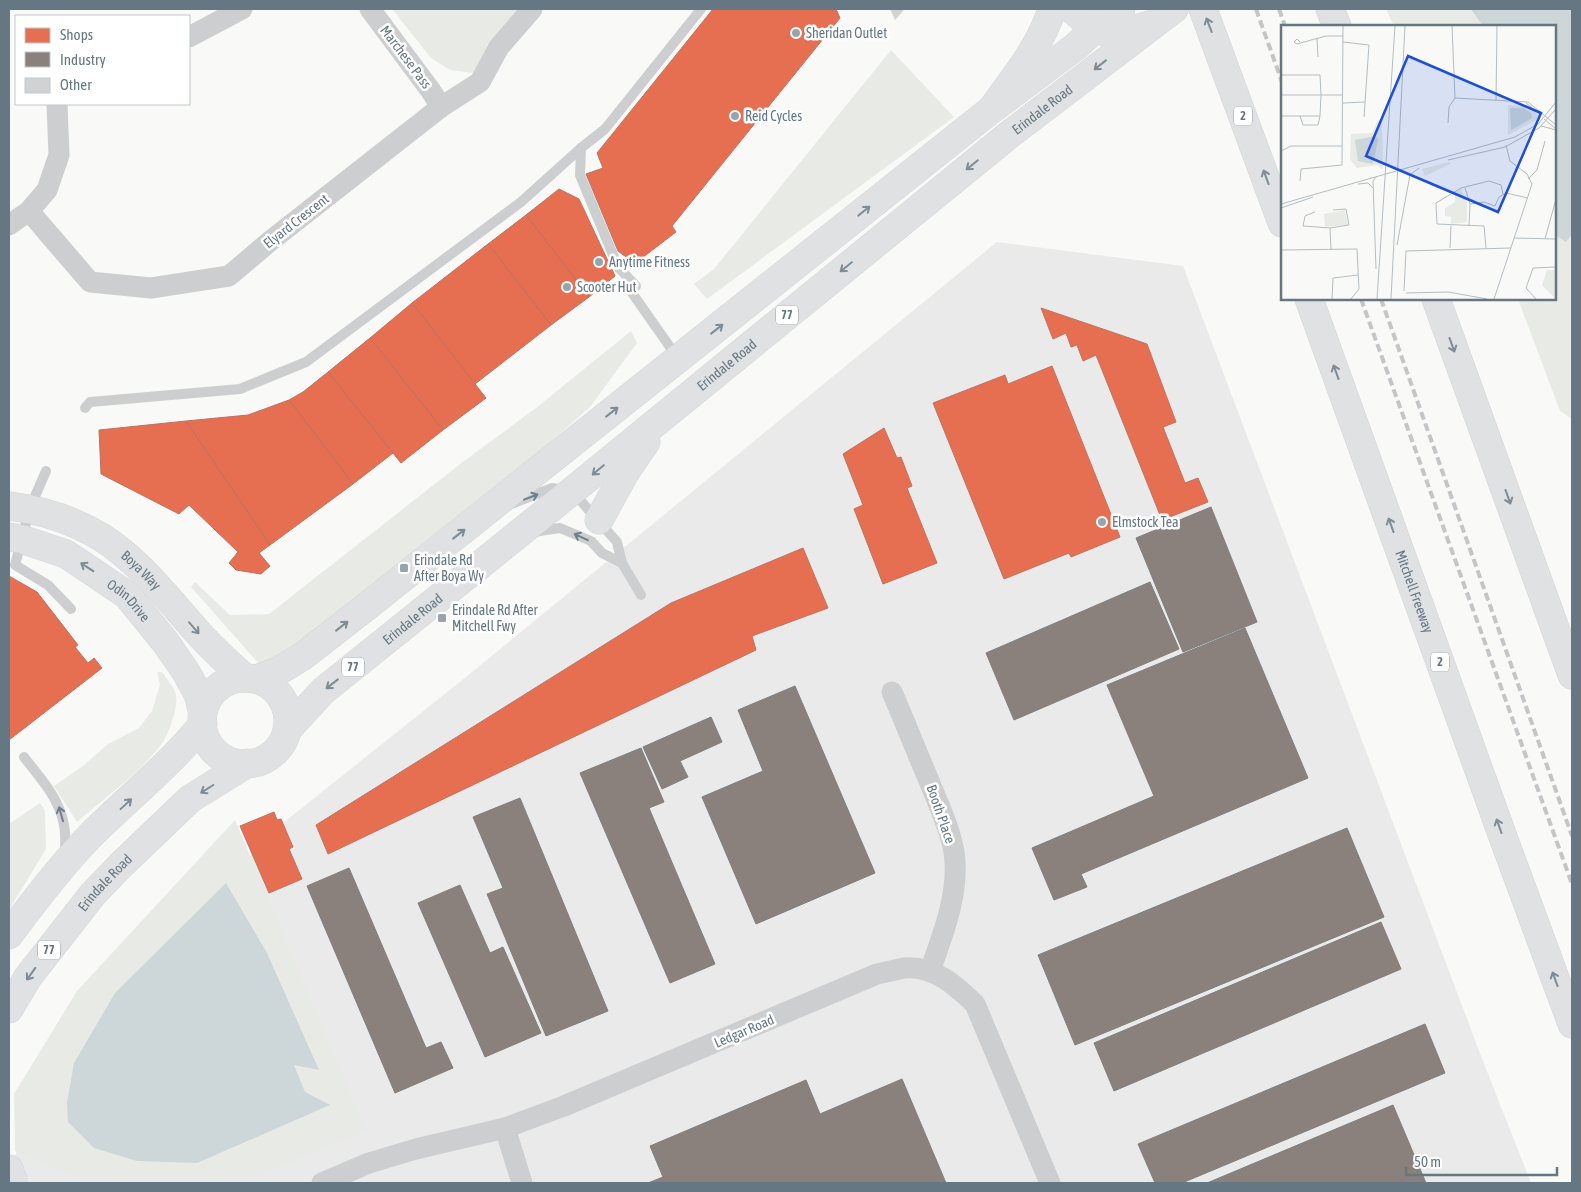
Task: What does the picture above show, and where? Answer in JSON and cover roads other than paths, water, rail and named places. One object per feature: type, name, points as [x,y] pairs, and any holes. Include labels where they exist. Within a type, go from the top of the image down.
[{"type":"main road","points":[[992,109],[1024,66],[1037,44],[1052,9]]},
{"type":"main road","points":[[1072,9],[1095,28],[1112,34],[1128,31],[1164,16]]},
{"type":"main road","name":"77","points":[[9,935],[39,894],[90,836],[184,747],[203,718],[207,702],[218,688],[234,680],[251,679],[280,670],[304,656],[992,109],[1122,9]]},
{"type":"main road","name":"2","points":[[1203,9],[1281,220]]},
{"type":"main road","points":[[1330,9],[1337,25]]},
{"type":"main road","name":"Erindale Road","points":[[9,1009],[28,977],[93,894],[190,799],[248,763],[259,761],[278,749],[284,740],[287,730],[322,691],[572,492],[1010,134],[1164,16]]},
{"type":"main road","name":"Mitchell Freeway","points":[[1310,300],[1572,1024]]},
{"type":"main road","points":[[1436,300],[1572,675]]},
{"type":"main road","points":[[599,520],[626,471],[668,413]]},
{"type":"main road","name":"Boya Way","points":[[20,507],[66,519],[102,538],[125,555],[162,591],[223,659],[251,679]]},
{"type":"main road","name":"Odin Drive","points":[[15,538],[66,554],[127,595],[166,643],[186,672],[198,694],[203,718]]},
{"type":"main road","points":[[251,679],[266,684],[282,698],[287,713],[287,730]]},
{"type":"main road","points":[[203,718],[205,735],[217,753],[227,759],[248,763]]},
{"type":"street","points":[[190,36],[242,9]]},
{"type":"street","name":"Marchese Pass","points":[[370,9],[441,107]]},
{"type":"street","name":"Elyard Crescent","points":[[29,211],[90,282],[151,288],[229,276],[269,242],[441,107],[480,82],[499,48],[532,9]]},
{"type":"street","points":[[9,224],[29,211],[47,190],[59,156],[58,105]]},
{"type":"street","name":"Booth Place","points":[[892,692],[946,824],[954,853],[954,883],[949,912],[930,971]]},
{"type":"street","name":"Ledgar Road","points":[[322,1183],[378,1160],[505,1128],[564,1106],[878,974],[906,968],[930,971],[953,983],[975,1004],[1050,1183]]},
{"type":"street","points":[[505,1128],[522,1183]]},
{"type":"lane","points":[[85,408],[90,402],[240,389],[306,362],[521,202],[605,129],[701,9]]},
{"type":"lane","points":[[581,148],[580,175],[618,267],[678,360]]},
{"type":"lane","points":[[46,471],[20,507],[15,538],[15,564],[48,585],[71,609]]},
{"type":"lane","points":[[485,513],[552,488],[572,492],[617,542],[622,563],[641,595]]},
{"type":"lane","points":[[518,535],[560,528],[590,541],[602,553],[622,563]]},
{"type":"lane","points":[[24,757],[52,792],[59,807],[64,826],[65,863]]},
{"type":"railway","points":[[1256,9],[1281,79]]},
{"type":"railway","points":[[1279,9],[1285,25]]},
{"type":"railway","points":[[1361,300],[1572,884]]},
{"type":"railway","points":[[1381,300],[1572,836]]},
{"type":"place","name":"Sheridan Outlet","points":[[796,33]]},
{"type":"place","name":"Reid Cycles","points":[[735,116]]},
{"type":"place","name":"Anytime Fitness","points":[[599,262]]},
{"type":"place","name":"Scooter Hut","points":[[567,287]]},
{"type":"place","name":"Elmstock Tea","points":[[1102,522]]},
{"type":"place","name":"Erindale Rd After Boya Wy","points":[[404,568]]},
{"type":"place","name":"Erindale Rd After Mitchell Fwy","points":[[442,618]]}]
